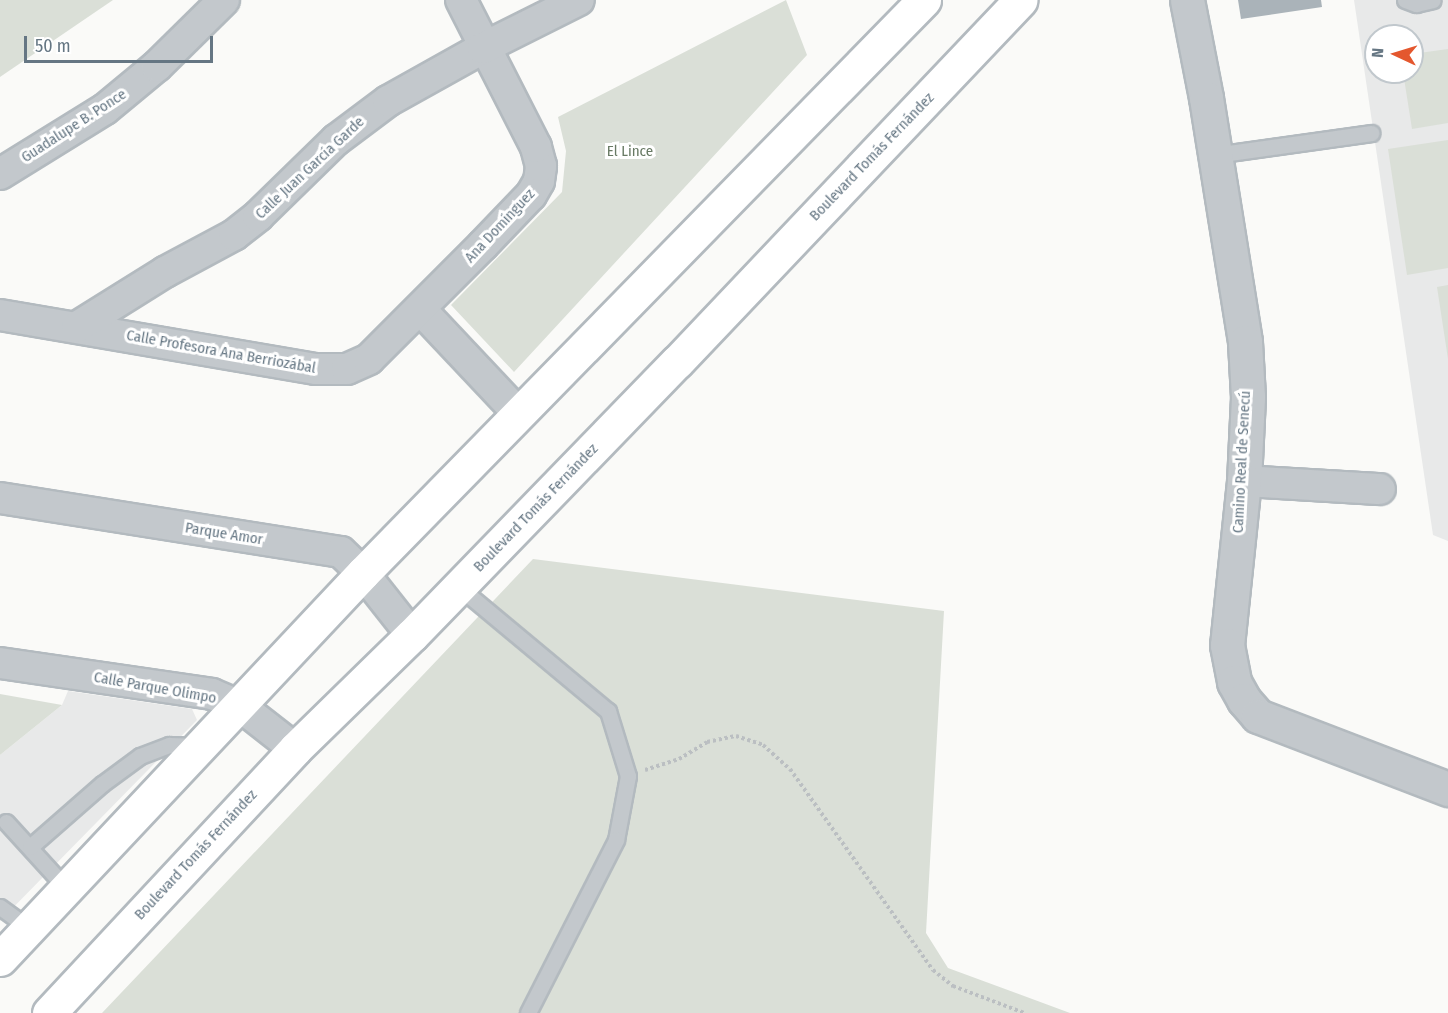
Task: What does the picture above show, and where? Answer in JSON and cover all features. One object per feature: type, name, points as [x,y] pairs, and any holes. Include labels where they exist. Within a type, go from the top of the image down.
[{"type":"main road","points":[[0,959],[363,573],[924,0]]},
{"type":"main road","name":"Boulevard Tomás Fernández","points":[[49,1013],[295,749],[459,587],[677,362],[1020,0]]},
{"type":"street","name":"Guadalupe B. Ponce","points":[[0,174],[120,98],[157,66],[224,0]]},
{"type":"street","name":"Ana Domínguez","points":[[420,309],[531,195],[539,181],[541,166],[536,147],[483,48],[461,0]]},
{"type":"street","name":"Calle Juan García Garde","points":[[77,327],[165,272],[234,234],[258,216],[362,119],[388,101],[483,48],[579,0]]},
{"type":"street","name":"Camino Real de Senecú","points":[[1187,0],[1245,342],[1248,397],[1244,481],[1227,645],[1229,666],[1244,700],[1258,716],[1448,789]]},
{"type":"street","points":[[420,309],[518,413]]},
{"type":"street","name":"Calle Profesora Ana Berriozábal","points":[[0,315],[315,369],[339,369],[359,365],[369,359],[420,309]]},
{"type":"street","points":[[1244,481],[1380,489]]},
{"type":"street","name":"Parque Amor","points":[[0,498],[341,552],[363,573],[412,634]]},
{"type":"street","name":"Calle Parque Olimpo","points":[[0,663],[212,694],[240,706],[295,749]]},
{"type":"lane","points":[[1405,0],[1416,4],[1433,0]]},
{"type":"lane","points":[[1215,155],[1371,133]]},
{"type":"lane","points":[[459,587],[608,711],[627,776],[616,840],[528,1013]]},
{"type":"lane","points":[[30,847],[102,783],[140,756],[169,745],[200,747]]},
{"type":"lane","points":[[6,822],[67,889]]},
{"type":"lane","points":[[0,907],[30,929]]},
{"type":"path","points":[[627,776],[679,759],[708,742],[736,736],[763,745],[790,769],[933,970],[953,986],[1024,1013]]},
{"type":"shaded area","points":[[1354,0],[1448,0],[1448,541],[1433,535],[1366,84],[1424,84],[1424,24],[1364,24],[1364,68]]},
{"type":"shaded area","points":[[68,691],[192,709],[197,720],[0,921],[0,755],[62,705]]},
{"type":"green space","points":[[0,0],[113,0],[0,77]]},
{"type":"green space","name":"El Lince","points":[[786,0],[807,55],[514,372],[451,305],[562,192],[566,151],[558,117]]},
{"type":"green space","points":[[1448,49],[1448,123],[1412,129],[1405,84],[1424,84],[1424,52]]},
{"type":"green space","points":[[1448,140],[1448,268],[1407,275],[1388,149]]},
{"type":"green space","points":[[1448,285],[1448,359],[1437,287]]},
{"type":"green space","points":[[533,559],[944,611],[926,933],[948,968],[1070,1013],[102,1013]]},
{"type":"green space","points":[[0,694],[62,705],[0,755]]},
{"type":"building","points":[[1238,0],[1321,0],[1322,7],[1241,19]]}]
